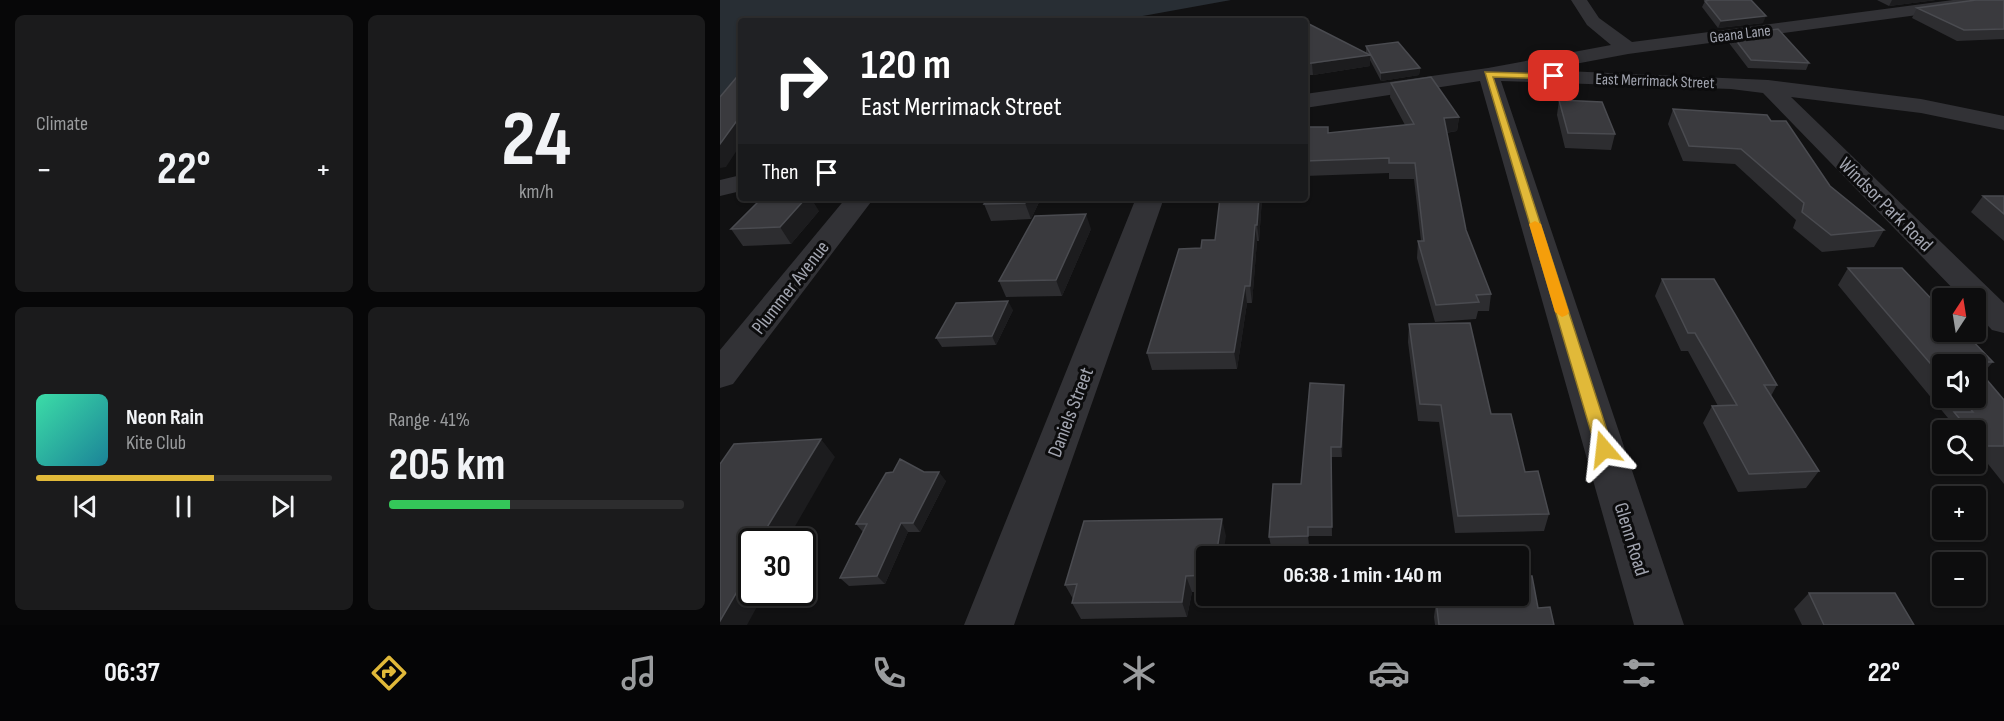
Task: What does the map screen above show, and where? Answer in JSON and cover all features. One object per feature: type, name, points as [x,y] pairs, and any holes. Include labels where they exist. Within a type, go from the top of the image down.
[{"type":"street","points":[[1579,0],[1583,11],[1604,32],[1628,48]]},
{"type":"street","name":"Geana Lane","points":[[1488,74],[1628,48],[1992,0]]},
{"type":"street","name":"East Merrimack Street","points":[[1308,101],[1488,74],[1768,86],[1921,106],[2004,123]]},
{"type":"street","name":"Glenn Road","points":[[1488,74],[1659,625]]},
{"type":"street","name":"Windsor Park Road","points":[[1768,86],[2004,322]]},
{"type":"street","points":[[720,188],[738,184]]},
{"type":"street","name":"Plummer Avenue","points":[[720,375],[858,201]]},
{"type":"street","name":"Daniels Street","points":[[989,625],[1149,201]]},
{"type":"shaded area","points":[[720,0],[1231,0],[1132,18],[738,18],[738,95],[720,98]]},
{"type":"building","points":[[1751,0],[1766,16],[1721,21],[1705,1]]},
{"type":"building","points":[[1976,0],[2004,0],[2004,29],[1964,30],[1917,8]]},
{"type":"building","points":[[1308,24],[1370,55],[1308,64]]},
{"type":"building","points":[[1778,29],[1809,63],[1751,60],[1732,35]]},
{"type":"building","points":[[1398,42],[1420,68],[1381,73],[1366,46]]},
{"type":"building","points":[[738,76],[738,119],[720,144],[720,97]]},
{"type":"building","points":[[1431,77],[1459,117],[1444,118],[1466,230],[1491,294],[1476,295],[1479,302],[1436,305],[1418,241],[1424,241],[1415,163],[1389,163],[1389,158],[1308,161],[1308,127],[1328,127],[1328,133],[1414,124],[1391,83]]},
{"type":"building","points":[[1559,100],[1602,102],[1615,134],[1568,133]]},
{"type":"building","points":[[1673,109],[1767,115],[1771,121],[1786,121],[1830,186],[1884,230],[1831,235],[1802,212],[1804,203],[1741,149],[1689,146]]},
{"type":"building","points":[[1983,196],[2004,196],[2004,214]]},
{"type":"building","points":[[759,201],[803,201],[780,227],[731,229]]},
{"type":"building","points":[[986,201],[1026,201],[1025,203],[984,204]]},
{"type":"building","points":[[1220,201],[1259,201],[1250,286],[1245,286],[1234,352],[1147,353],[1179,249],[1201,248],[1202,240],[1215,240]]},
{"type":"building","points":[[1086,214],[1056,280],[999,281],[1035,216]]},
{"type":"building","points":[[1848,268],[1902,268],[1932,300],[1932,342],[1974,342],[1985,354],[1932,354],[1932,365]]},
{"type":"building","points":[[1662,279],[1714,279],[1777,385],[1764,385],[1819,471],[1749,474],[1712,406],[1737,405],[1695,333],[1688,333]]},
{"type":"building","points":[[1008,301],[992,336],[936,338],[956,303]]},
{"type":"building","points":[[1470,323],[1491,414],[1511,414],[1525,472],[1538,471],[1549,514],[1458,516],[1441,405],[1420,404],[1409,324]]},
{"type":"building","points":[[1986,355],[1993,362],[1986,362]]},
{"type":"building","points":[[1986,379],[2004,400],[2004,446],[1986,446],[1986,420],[1961,420],[1954,412],[1973,412],[1970,408],[1986,408]]},
{"type":"building","points":[[1310,383],[1344,385],[1341,447],[1331,447],[1332,527],[1308,527],[1308,536],[1269,537],[1273,484],[1301,484]]},
{"type":"building","points":[[821,439],[767,528],[738,528],[738,590],[720,621],[720,464],[734,444]]},
{"type":"building","points":[[900,459],[924,472],[939,472],[913,523],[901,523],[877,576],[840,578],[867,524],[856,524],[886,473],[893,472]]},
{"type":"building","points":[[1222,519],[1218,546],[1196,546],[1196,576],[1186,576],[1182,602],[1072,603],[1077,584],[1065,585],[1084,521]]},
{"type":"building","points":[[1529,576],[1532,576],[1538,608],[1550,607],[1554,625],[1439,625],[1437,606],[1529,606]]},
{"type":"building","points":[[1809,593],[1895,593],[1914,625],[1824,625]]},
{"type":"slow traffic","points":[[1535,224],[1562,312]]},
{"type":"route","points":[[1554,76],[1488,74],[1604,449]]}]
